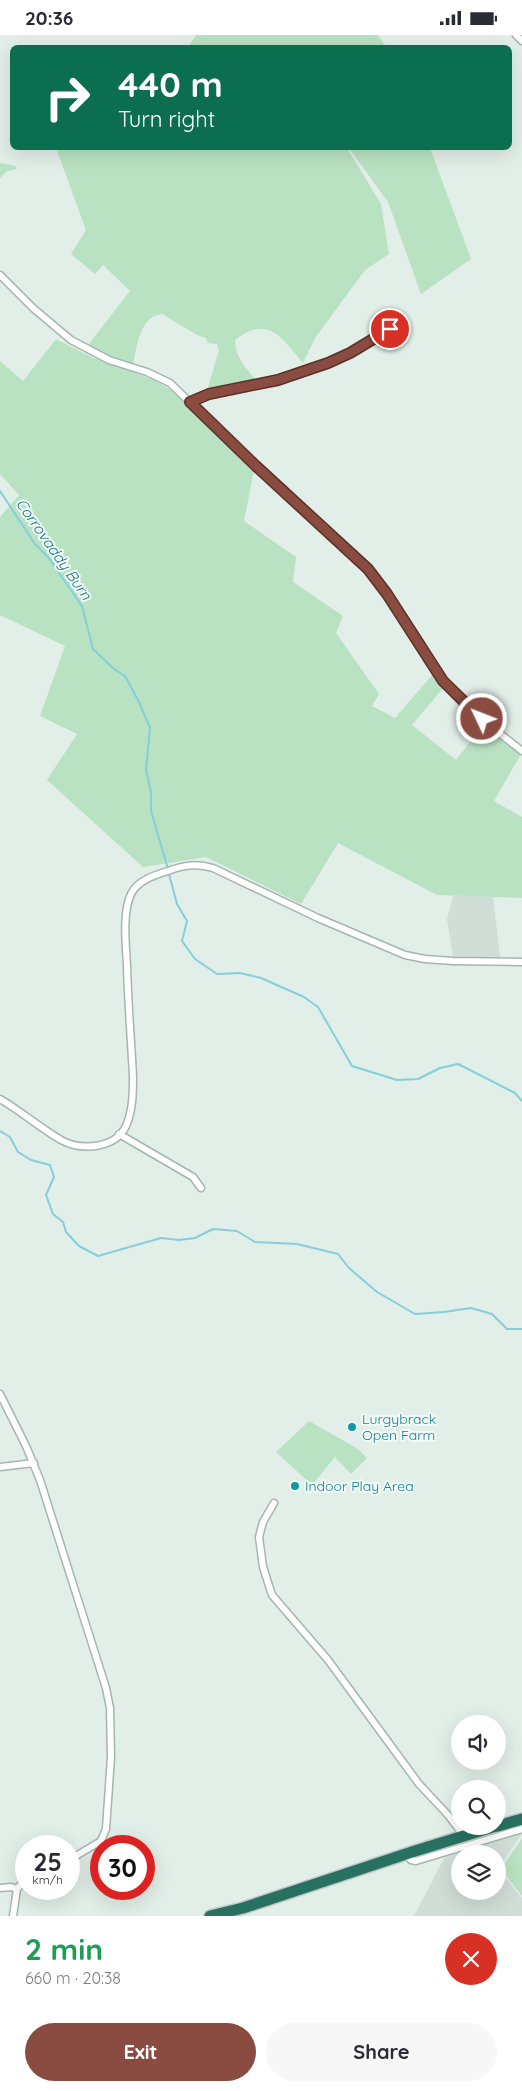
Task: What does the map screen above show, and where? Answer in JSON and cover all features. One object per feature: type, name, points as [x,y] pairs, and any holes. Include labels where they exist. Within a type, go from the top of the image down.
[{"type":"highway","points":[[506,1823],[522,1819]]},
{"type":"highway","points":[[210,1916],[243,1908],[467,1835]]},
{"type":"street","points":[[516,35],[522,41]]},
{"type":"street","points":[[0,275],[33,308],[71,340],[109,360],[159,376],[175,387],[256,466],[368,569],[387,594],[443,681],[482,719],[522,751]]},
{"type":"street","points":[[190,402],[209,394],[278,380],[328,363],[350,353],[390,329]]},
{"type":"street","points":[[0,1099],[62,1141],[74,1145],[92,1147],[106,1142],[125,1128],[133,1097],[125,935],[128,901],[139,885],[160,873],[174,869],[195,864],[213,868],[318,919],[415,958],[453,961],[522,962]]},
{"type":"street","points":[[119,1134],[193,1177],[201,1189]]},
{"type":"street","points":[[0,1394],[34,1463],[106,1688],[110,1708],[110,1765],[106,1829],[101,1841],[80,1853]]},
{"type":"street","points":[[0,1467],[34,1463]]},
{"type":"street","points":[[274,1503],[262,1522],[259,1537],[263,1567],[272,1595],[328,1659],[419,1784],[448,1815],[464,1836]]},
{"type":"street","points":[[405,1854],[411,1860],[416,1861],[522,1829]]},
{"type":"street","points":[[0,1888],[15,1888]]},
{"type":"street","points":[[13,1916],[15,1900]]},
{"type":"shaded area","points":[[453,896],[493,896],[500,957],[453,957],[447,919]]},
{"type":"shaded area","points":[[522,1834],[506,1857],[506,1845],[478,1845]]},
{"type":"shaded area","points":[[451,1855],[451,1900],[506,1900],[506,1879],[522,1898],[522,1916],[414,1916],[444,1858]]},
{"type":"green space","points":[[196,35],[378,35],[385,45],[189,45]]},
{"type":"green space","points":[[57,150],[348,150],[381,204],[389,254],[365,270],[315,338],[303,363],[274,332],[257,329],[247,332],[235,340],[235,346],[245,367],[257,381],[207,391],[219,350],[217,344],[208,343],[206,338],[197,335],[162,314],[149,320],[144,326],[138,341],[133,364],[119,361],[88,345],[130,291],[103,265],[95,274],[71,254],[86,230]]},
{"type":"green space","points":[[350,150],[431,150],[471,259],[421,294],[388,202]]},
{"type":"green space","points":[[0,163],[16,166],[17,169],[7,171],[0,178]]},
{"type":"green space","points":[[56,339],[91,357],[154,380],[171,390],[254,470],[244,521],[296,557],[293,582],[343,616],[336,633],[379,694],[372,706],[395,718],[434,673],[443,688],[412,725],[456,760],[484,724],[521,754],[494,801],[522,817],[522,898],[437,895],[338,843],[301,904],[206,857],[143,867],[47,780],[77,734],[40,716],[65,646],[0,615],[0,517],[19,495],[0,474],[0,361],[23,381]]},
{"type":"green space","points":[[309,1421],[358,1449],[367,1458],[351,1474],[335,1457],[312,1485],[276,1452]]},
{"type":"green space","points":[[522,1838],[522,1896],[506,1875],[506,1862]]},
{"type":"waterway","name":"Corrovaddy Burn","points":[[0,491],[35,544],[48,557],[82,606],[93,649],[113,668],[125,676],[139,702],[150,728],[146,770],[151,792],[151,811],[168,869]]},
{"type":"waterway","points":[[169,874],[177,904],[187,921],[182,941],[195,959],[217,974],[240,973],[261,978],[304,997],[318,1007],[352,1066],[397,1080],[418,1079],[440,1068],[458,1064],[515,1093],[522,1101]]},
{"type":"waterway","points":[[0,1131],[10,1137],[18,1152],[31,1160],[50,1165],[54,1177],[46,1195],[53,1214],[63,1222],[66,1232],[79,1246],[98,1256],[161,1238],[179,1240],[195,1238],[213,1229],[237,1231],[255,1242],[297,1244],[338,1254],[349,1268],[377,1292],[415,1314],[471,1308],[492,1314],[507,1329],[522,1329]]},
{"type":"place","name":"Lurgybrack Open Farm","points":[[352,1427]]},
{"type":"place","name":"Indoor Play Area","points":[[295,1486]]},
{"type":"route","points":[[390,329],[341,358],[328,363],[278,380],[209,394],[190,402],[210,424],[284,490],[374,575],[443,681],[482,719]]}]
